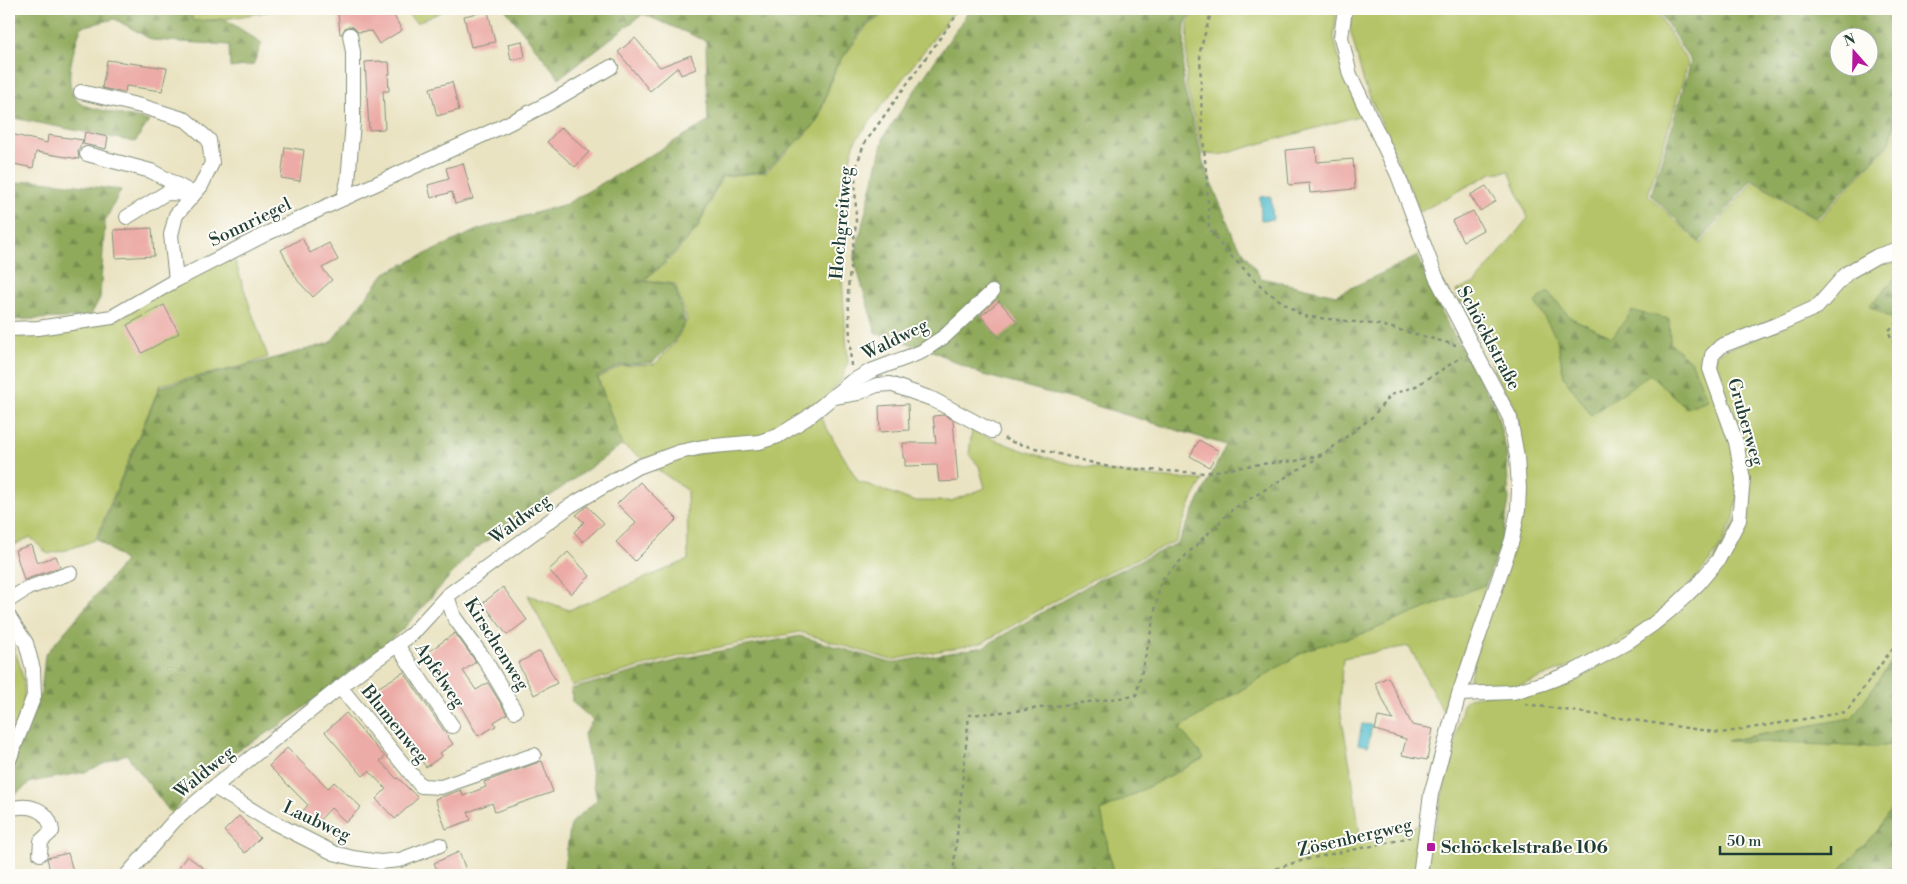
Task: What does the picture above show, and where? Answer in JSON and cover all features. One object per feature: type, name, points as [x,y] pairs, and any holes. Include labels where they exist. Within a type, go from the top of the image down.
[{"type":"street","name":"Schöcklstraße","points":[[1345,9],[1341,37],[1350,75],[1398,176],[1436,277],[1510,418],[1517,457],[1518,510],[1512,540],[1458,694],[1431,794],[1420,875]]},
{"type":"street","points":[[344,197],[348,181],[353,122],[353,52],[350,35]]},
{"type":"street","name":"Sonnriegel","points":[[9,329],[38,328],[112,317],[176,280],[268,233],[503,126],[558,98],[611,67]]},
{"type":"street","points":[[81,92],[142,106],[186,120],[209,140],[212,164],[202,186],[176,215],[170,235],[176,280]]},
{"type":"street","points":[[87,154],[151,171],[194,194]]},
{"type":"street","points":[[127,217],[166,193],[194,194]]},
{"type":"street","name":"Gruberweg","points":[[1458,694],[1513,692],[1544,684],[1573,672],[1652,625],[1674,608],[1698,584],[1718,560],[1739,520],[1743,479],[1736,442],[1710,369],[1712,355],[1721,346],[1781,323],[1817,306],[1847,273],[1878,256],[1898,249]]},
{"type":"street","name":"Waldweg","points":[[127,875],[174,821],[214,787],[340,687],[412,634],[447,596],[570,506],[635,468],[679,452],[703,447],[758,442],[778,436],[807,418],[851,382],[921,352],[945,336],[992,292]]},
{"type":"street","points":[[833,397],[858,393],[877,385],[890,384],[932,399],[992,431]]},
{"type":"street","points":[[9,600],[28,588],[70,573]]},
{"type":"street","name":"Kirschenweg","points":[[447,596],[454,617],[485,660],[516,711]]},
{"type":"street","points":[[9,617],[26,643],[33,668],[34,696],[9,760]]},
{"type":"street","name":"Apfelweg","points":[[397,645],[452,726]]},
{"type":"street","name":"Blumenweg","points":[[340,687],[421,786],[442,787],[534,755]]},
{"type":"street","name":"Laubweg","points":[[214,787],[265,818],[334,852],[353,858],[380,862],[400,860],[440,845]]},
{"type":"street","points":[[9,809],[31,807],[43,812],[50,821],[52,831],[41,841],[40,854]]},
{"type":"path","name":"Hochgreitweg","points":[[851,382],[848,288],[856,223],[855,170],[864,144],[961,9]]},
{"type":"path","points":[[1212,9],[1200,51],[1202,127],[1209,228],[1224,249],[1266,291],[1303,316],[1381,325],[1474,350]]},
{"type":"path","points":[[1898,322],[1888,331],[1898,351]]},
{"type":"path","points":[[953,875],[969,714],[1024,710],[1136,696],[1161,580],[1233,509],[1324,454],[1371,418],[1391,395],[1416,386],[1474,350]]},
{"type":"path","points":[[992,431],[1012,442],[1113,468],[1204,472],[1296,461],[1324,454]]},
{"type":"path","points":[[1517,703],[1721,733],[1846,712],[1898,641]]},
{"type":"path","name":"Zösenbergweg","points":[[1262,875],[1274,869],[1318,857],[1381,846],[1426,832]]},
{"type":"green space","points":[[9,9],[189,9],[193,21],[225,19],[262,43],[253,65],[230,68],[229,45],[152,40],[115,19],[81,27],[70,67],[71,88],[74,97],[85,106],[149,121],[135,142],[13,118],[9,122]]},
{"type":"green space","points":[[189,9],[283,9],[225,19],[193,21]]},
{"type":"green space","points":[[401,9],[447,9],[417,23]]},
{"type":"green space","points":[[505,9],[889,9],[866,25],[836,66],[816,123],[765,171],[721,176],[696,229],[665,262],[642,281],[674,285],[685,321],[673,343],[653,362],[620,365],[597,377],[622,445],[471,552],[406,626],[377,651],[281,725],[193,776],[173,816],[126,754],[85,772],[31,782],[9,799],[9,742],[41,693],[45,655],[125,561],[97,539],[160,387],[330,343],[385,273],[477,230],[566,204],[708,122],[706,41],[643,14],[559,78]]},
{"type":"green space","points":[[891,9],[956,9],[855,141],[837,210],[848,363],[841,381],[823,400],[774,433],[643,459],[622,445],[598,378],[621,366],[655,364],[674,344],[687,320],[675,284],[644,280],[666,263],[697,229],[722,177],[766,172],[817,123],[836,67],[867,26]]},
{"type":"green space","points":[[970,9],[1195,9],[1185,24],[1183,83],[1203,162],[1234,238],[1261,278],[1336,295],[1418,256],[1445,320],[1495,406],[1506,450],[1509,500],[1502,542],[1486,584],[1365,633],[1308,649],[1179,728],[1204,758],[1101,811],[1113,875],[558,875],[564,868],[571,823],[597,800],[584,734],[593,720],[572,702],[571,689],[694,656],[800,636],[891,663],[983,647],[1094,582],[1178,543],[1226,445],[1090,404],[980,374],[935,352],[876,333],[854,259],[884,136]]},
{"type":"green space","points":[[1197,9],[1337,9],[1334,37],[1343,75],[1362,115],[1220,155],[1203,154],[1186,85],[1188,23]]},
{"type":"green space","points":[[1353,9],[1655,9],[1688,63],[1648,195],[1701,244],[1753,181],[1818,220],[1890,143],[1898,112],[1898,244],[1810,305],[1725,339],[1707,350],[1706,369],[1737,458],[1739,484],[1734,518],[1717,552],[1694,580],[1650,622],[1598,655],[1514,688],[1472,687],[1468,684],[1524,475],[1517,412],[1495,374],[1491,359],[1483,342],[1468,322],[1456,291],[1475,283],[1528,218],[1509,171],[1492,173],[1420,212],[1364,83],[1350,29]],"holes":[[[1548,292],[1571,318],[1612,337],[1670,343],[1692,363],[1686,408],[1650,373],[1564,377]]]},
{"type":"green space","points":[[1658,9],[1898,9],[1898,109],[1889,143],[1817,218],[1752,179],[1700,242],[1651,195],[1691,62]]},
{"type":"green space","points":[[32,180],[121,190],[105,221],[100,298],[90,317],[9,320],[9,191],[15,184]]},
{"type":"green space","points":[[1898,254],[1898,275],[1869,306],[1898,322],[1898,652],[1852,718],[1730,740],[1875,747],[1898,744],[1898,800],[1896,800],[1878,830],[1835,875],[1113,875],[1101,811],[1204,758],[1179,728],[1308,649],[1365,633],[1486,584],[1444,713],[1409,646],[1343,658],[1339,703],[1352,776],[1361,844],[1419,825],[1434,831],[1463,705],[1468,698],[1544,686],[1697,592],[1748,498],[1714,361],[1719,352],[1782,328],[1870,264]]},
{"type":"green space","points":[[233,255],[268,357],[243,366],[160,385],[95,540],[48,554],[30,537],[9,548],[9,331],[95,326]]},
{"type":"green space","points":[[1898,275],[1898,322],[1869,306]]},
{"type":"green space","points":[[1548,292],[1571,318],[1612,337],[1632,311],[1669,319],[1670,343],[1692,363],[1708,400],[1686,408],[1650,374],[1591,415],[1564,377],[1557,339],[1535,302]]},
{"type":"green space","points":[[819,415],[858,481],[913,501],[951,501],[985,488],[979,466],[969,455],[972,429],[1026,451],[1084,467],[1144,476],[1203,480],[1192,500],[1176,541],[1093,579],[982,643],[891,660],[800,632],[694,652],[572,686],[528,595],[569,610],[688,560],[687,490],[651,465],[728,447]]},
{"type":"green space","points":[[9,637],[21,671],[24,698],[22,710],[9,739]]},
{"type":"green space","points":[[1898,652],[1898,744],[1875,747],[1727,741],[1852,718]]},
{"type":"green space","points":[[1896,800],[1898,800],[1898,871],[1891,875],[1835,875],[1878,830]]},
{"type":"water","points":[[1271,196],[1273,219],[1261,220],[1260,197]]},
{"type":"water","points":[[1362,724],[1372,725],[1368,746],[1358,744]]},
{"type":"building","points":[[390,9],[402,30],[379,44],[371,31],[358,32],[349,26],[340,34],[338,12]]},
{"type":"building","points":[[488,11],[495,42],[471,47],[464,16]]},
{"type":"building","points":[[635,38],[660,67],[691,55],[696,69],[681,75],[678,67],[650,91],[618,52]]},
{"type":"building","points":[[522,41],[525,57],[511,60],[508,44]]},
{"type":"building","points":[[107,60],[167,68],[162,91],[126,86],[125,93],[102,88]]},
{"type":"building","points":[[365,62],[389,62],[390,74],[388,74],[389,91],[383,91],[385,129],[369,130]]},
{"type":"building","points":[[452,82],[459,110],[437,116],[430,88]]},
{"type":"building","points":[[561,127],[589,152],[575,167],[547,142]]},
{"type":"building","points":[[85,132],[108,137],[106,149],[83,144]]},
{"type":"building","points":[[11,134],[47,143],[48,135],[83,140],[78,152],[79,159],[36,152],[33,168],[9,163]]},
{"type":"building","points":[[285,147],[304,150],[300,181],[281,178]]},
{"type":"building","points":[[1316,147],[1317,162],[1353,159],[1355,189],[1310,193],[1309,183],[1289,185],[1286,150]]},
{"type":"building","points":[[463,163],[473,199],[455,204],[452,192],[431,198],[428,185],[449,179],[446,168]]},
{"type":"building","points":[[1486,186],[1496,201],[1480,211],[1470,195]]},
{"type":"building","points":[[1473,211],[1483,230],[1463,241],[1452,221]]},
{"type":"building","points":[[152,228],[154,256],[116,258],[114,230]]},
{"type":"building","points":[[302,238],[310,253],[329,243],[338,260],[322,268],[332,280],[313,297],[298,281],[281,250]]},
{"type":"building","points":[[999,301],[1018,323],[999,338],[981,316]]},
{"type":"building","points":[[164,305],[179,333],[142,353],[127,325]]},
{"type":"building","points":[[908,404],[909,430],[880,432],[879,406]]},
{"type":"building","points":[[944,415],[953,420],[958,481],[939,482],[937,465],[905,466],[905,458],[903,458],[903,443],[936,443],[933,416]]},
{"type":"building","points":[[1199,440],[1219,451],[1209,467],[1190,456]]},
{"type":"building","points":[[640,482],[677,519],[635,561],[616,542],[636,523],[617,504]]},
{"type":"building","points":[[587,506],[604,523],[583,542],[574,532],[584,522],[576,515]]},
{"type":"building","points":[[31,545],[37,563],[56,556],[60,567],[24,580],[15,550]]},
{"type":"building","points":[[568,552],[590,576],[571,594],[549,570]]},
{"type":"building","points":[[503,587],[527,620],[507,635],[483,603]]},
{"type":"building","points":[[455,633],[476,662],[463,671],[476,690],[488,683],[507,714],[494,722],[496,726],[478,736],[457,700],[459,699],[425,654]]},
{"type":"building","points":[[540,651],[557,683],[534,695],[518,663]]},
{"type":"building","points":[[404,672],[453,744],[440,753],[442,756],[426,767],[372,691]]},
{"type":"building","points":[[1388,677],[1412,725],[1433,729],[1427,760],[1402,755],[1406,739],[1375,730],[1378,717],[1393,720],[1375,683]]},
{"type":"building","points":[[346,713],[385,757],[380,761],[418,798],[395,819],[376,799],[386,789],[369,771],[363,776],[325,732]]},
{"type":"building","points":[[287,748],[328,788],[334,782],[361,807],[346,822],[331,808],[314,826],[301,813],[308,805],[269,766]]},
{"type":"building","points":[[542,761],[553,792],[495,812],[492,803],[468,812],[471,820],[446,829],[435,799],[461,790],[463,796],[486,787],[484,782]]},
{"type":"building","points":[[239,816],[260,838],[245,853],[224,831]]},
{"type":"building","points":[[459,852],[468,875],[439,875],[434,863]]},
{"type":"building","points":[[68,853],[74,875],[51,875],[47,858]]},
{"type":"building","points":[[187,856],[213,875],[173,875]]},
{"type":"place","name":"Schöckelstraße 106","points":[[1431,847]]}]
